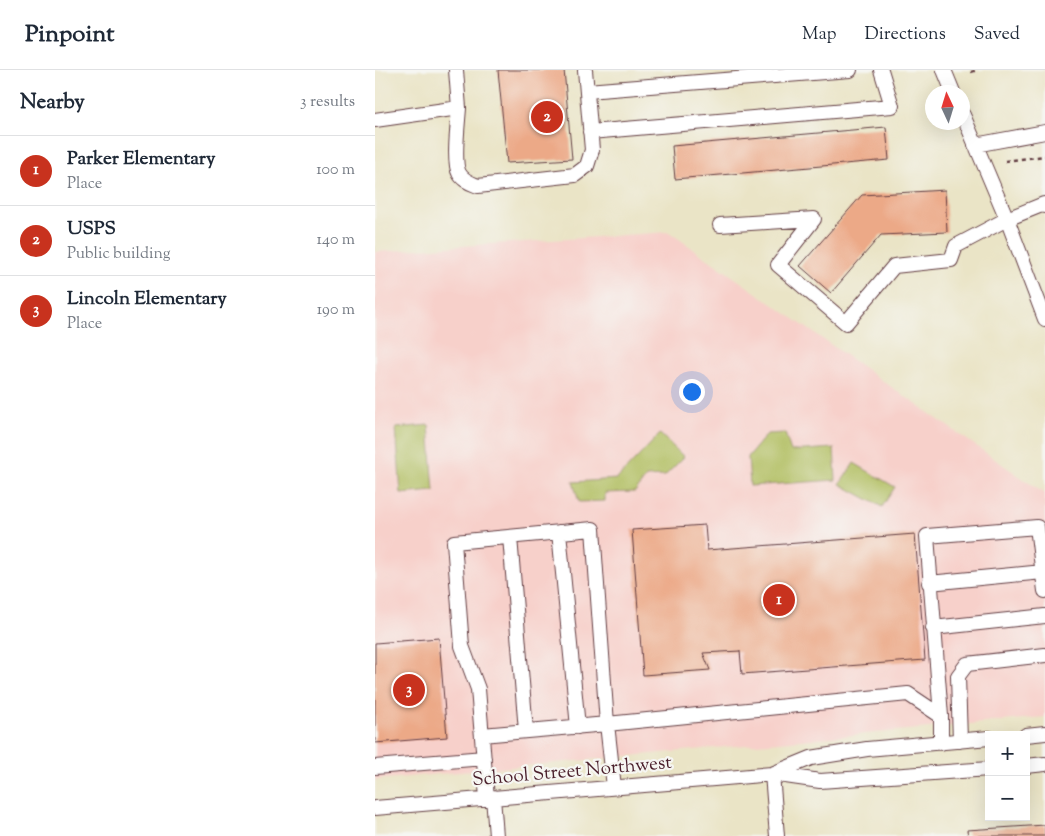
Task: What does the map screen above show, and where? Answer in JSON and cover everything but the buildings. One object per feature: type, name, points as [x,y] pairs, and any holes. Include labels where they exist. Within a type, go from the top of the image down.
[{"type":"street","points":[[456,70],[459,108],[456,156],[458,173],[467,182],[478,186],[575,175],[587,166],[592,150],[585,70]]},
{"type":"street","points":[[587,91],[841,70]]},
{"type":"street","points":[[590,132],[892,106],[881,70]]},
{"type":"street","points":[[944,70],[950,85]]},
{"type":"street","points":[[375,120],[459,108]]},
{"type":"street","points":[[969,130],[1007,219],[1045,319]]},
{"type":"street","points":[[975,144],[1045,132]]},
{"type":"street","points":[[720,225],[814,219],[778,265],[846,322],[894,266],[951,260],[956,246],[1007,219],[1044,204],[1045,206]]},
{"type":"street","points":[[941,743],[941,716],[929,583],[927,536],[1037,527],[1045,591]]},
{"type":"street","points":[[496,836],[484,758],[478,689],[462,646],[455,542],[593,529],[607,724],[614,787]]},
{"type":"street","points":[[559,532],[578,726]]},
{"type":"street","points":[[509,538],[526,731]]},
{"type":"street","points":[[929,583],[1043,572]]},
{"type":"street","points":[[933,628],[1045,616]]},
{"type":"street","points":[[960,741],[958,676],[967,664],[1045,655]]},
{"type":"street","points":[[482,735],[908,694],[941,716]]},
{"type":"street","points":[[1030,735],[1045,733]]},
{"type":"street","name":"School Street Northwest","points":[[772,774],[811,758],[867,749],[985,738]]},
{"type":"street","points":[[375,767],[484,758]]},
{"type":"street","points":[[1030,766],[1045,764]]},
{"type":"street","name":"School Street Northwest","points":[[375,808],[772,774],[820,781],[985,769]]},
{"type":"street","points":[[772,774],[777,836]]},
{"type":"path","points":[[971,72],[978,70]]},
{"type":"path","points":[[1005,161],[1045,156]]},
{"type":"shaded area","points":[[669,232],[1045,494],[1045,717],[375,780],[375,252]]},
{"type":"green space","points":[[429,425],[434,491],[401,494],[396,428]]},
{"type":"green space","points":[[785,433],[791,451],[834,448],[836,480],[750,486],[748,457],[767,434]]},
{"type":"green space","points":[[660,434],[684,457],[665,476],[646,477],[635,492],[605,493],[605,501],[579,502],[573,482],[617,479]]},
{"type":"green space","points":[[854,463],[895,487],[882,507],[840,484]]},
{"type":"place","name":"USPS","points":[[547,117]]},
{"type":"place","name":"Parker Elementary","points":[[779,600]]},
{"type":"place","name":"Lincoln Elementary","points":[[409,690]]}]
